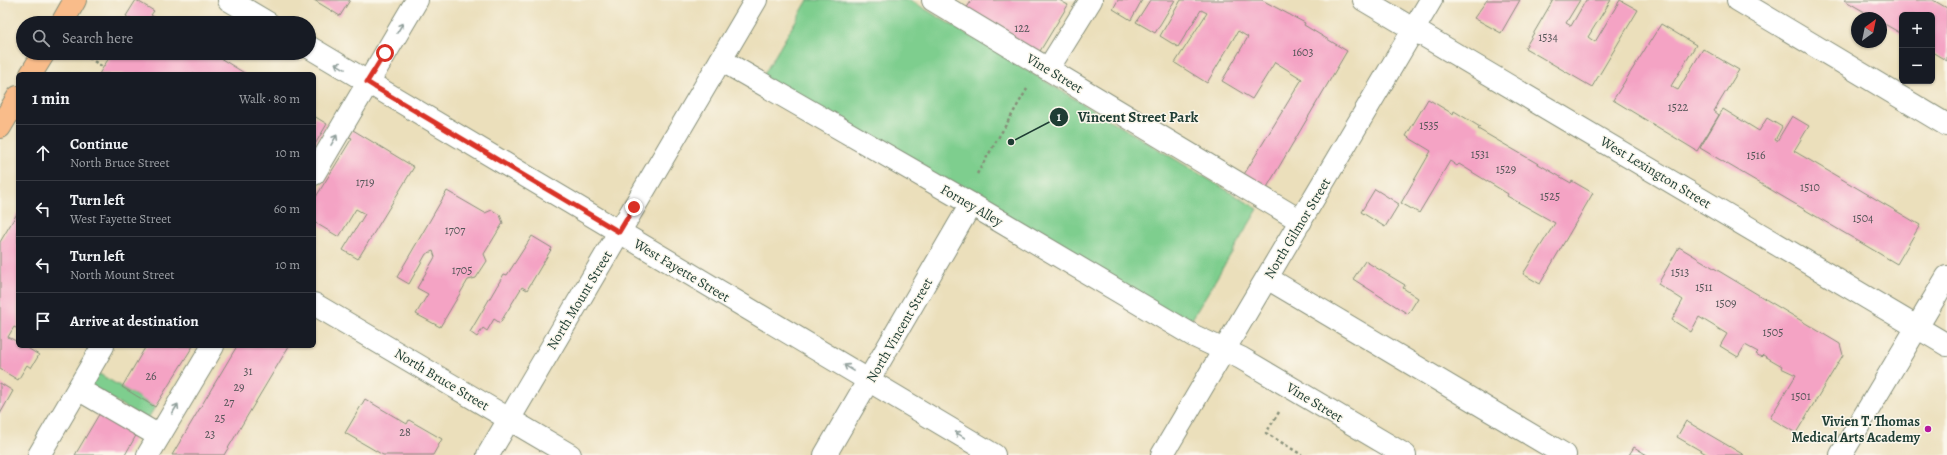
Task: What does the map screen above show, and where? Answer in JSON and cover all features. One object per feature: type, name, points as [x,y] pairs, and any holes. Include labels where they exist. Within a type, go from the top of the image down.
[{"type":"main road","points":[[66,16],[75,0]]},
{"type":"main road","points":[[32,72],[40,60]]},
{"type":"main road","points":[[0,128],[16,100]]},
{"type":"street","points":[[229,0],[256,16]]},
{"type":"street","points":[[316,171],[367,82],[417,0]]},
{"type":"street","name":"North Mount Street","points":[[488,455],[756,0]]},
{"type":"street","name":"Vine Street","points":[[933,0],[1301,221]]},
{"type":"street","points":[[1045,67],[1091,0]]},
{"type":"street","name":"West Lexington Street","points":[[1364,0],[1947,345]]},
{"type":"street","name":"North Gilmor Street","points":[[1162,455],[1431,0]]},
{"type":"street","points":[[1738,0],[1947,125]]},
{"type":"street","name":"West Fayette Street","points":[[316,51],[994,455]]},
{"type":"street","name":"Forney Alley","points":[[721,60],[967,202],[1194,336],[1224,351]]},
{"type":"street","name":"North Vincent Street","points":[[826,455],[869,381],[967,202]]},
{"type":"street","points":[[1841,455],[1947,277]]},
{"type":"street","points":[[1267,278],[1565,455]]},
{"type":"street","name":"North Bruce Street","points":[[316,305],[570,455]]},
{"type":"street","points":[[38,455],[102,348]]},
{"type":"street","points":[[148,455],[212,348]]},
{"type":"street","name":"Vine Street","points":[[1224,351],[1241,358],[1405,455]]},
{"type":"street","points":[[78,389],[159,436]]},
{"type":"path","points":[[92,60],[103,66]]},
{"type":"path","points":[[967,202],[1045,67]]},
{"type":"path","points":[[1282,407],[1266,433],[1302,455]]},
{"type":"green space","points":[[808,0],[910,0],[1258,209],[1186,329],[763,76]]},
{"type":"green space","points":[[96,372],[155,407],[147,420],[88,385]]},
{"type":"building","points":[[136,0],[154,11],[151,15],[152,16],[126,16]]},
{"type":"building","points":[[314,0],[350,0],[340,16]]},
{"type":"building","points":[[972,0],[1059,0],[1068,5],[1037,56],[964,12]]},
{"type":"building","points":[[1118,0],[1142,0],[1131,20],[1113,9]]},
{"type":"building","points":[[1150,0],[1175,0],[1155,33],[1136,22]]},
{"type":"building","points":[[1181,0],[1262,0],[1305,23],[1304,25],[1347,51],[1266,189],[1243,176],[1302,79],[1275,62],[1252,99],[1222,81],[1248,37],[1238,31],[1207,83],[1175,63],[1207,13],[1201,10],[1178,47],[1160,36]]},
{"type":"building","points":[[1487,0],[1520,0],[1501,33],[1474,18]]},
{"type":"building","points":[[1553,0],[1580,0],[1566,23],[1571,26],[1586,0],[1611,0],[1588,37],[1595,42],[1620,0],[1638,10],[1592,87],[1525,48]]},
{"type":"building","points":[[1844,0],[1933,0],[1947,8],[1947,61],[1935,54],[1935,12],[1899,12],[1899,32],[1887,25],[1887,12],[1865,12]]},
{"type":"building","points":[[1661,24],[1696,45],[1671,86],[1674,88],[1678,90],[1703,49],[1739,70],[1714,111],[1719,115],[1697,151],[1613,100]]},
{"type":"building","points":[[108,60],[223,60],[243,72],[100,72]]},
{"type":"building","points":[[1428,99],[1453,114],[1454,111],[1480,127],[1478,129],[1571,183],[1572,181],[1593,193],[1540,284],[1523,274],[1555,223],[1507,196],[1508,194],[1459,164],[1457,166],[1450,161],[1419,213],[1401,203],[1431,151],[1406,136]]},
{"type":"building","points":[[1723,109],[1759,131],[1767,118],[1782,127],[1775,140],[1777,141],[1792,116],[1809,126],[1794,151],[1920,225],[1897,264],[1700,148]]},
{"type":"building","points":[[316,117],[327,124],[316,143]]},
{"type":"building","points":[[353,130],[414,167],[358,259],[343,250],[365,214],[356,209],[339,237],[316,223],[316,197],[352,138],[349,137]]},
{"type":"building","points":[[1375,189],[1399,204],[1385,227],[1361,212]]},
{"type":"building","points":[[447,191],[485,213],[492,210],[500,215],[503,223],[484,254],[487,261],[476,278],[468,280],[440,327],[416,314],[428,294],[417,288],[435,257],[433,251],[426,254],[409,284],[397,277]]},
{"type":"building","points":[[16,215],[16,328],[14,327],[8,337],[16,341],[16,348],[27,348],[39,355],[31,368],[27,365],[18,380],[0,369],[0,242]]},
{"type":"building","points":[[532,236],[552,248],[527,290],[522,287],[500,323],[494,319],[487,331],[483,328],[477,337],[470,332],[504,274],[507,275]]},
{"type":"building","points":[[1679,247],[1840,344],[1843,355],[1796,433],[1770,418],[1796,375],[1781,368],[1782,366],[1763,355],[1761,357],[1756,354],[1758,352],[1745,345],[1738,357],[1720,346],[1727,334],[1699,317],[1691,332],[1672,320],[1683,300],[1658,284]]},
{"type":"building","points":[[1365,261],[1405,285],[1403,288],[1418,298],[1408,314],[1353,279]]},
{"type":"building","points":[[145,348],[192,348],[155,407],[122,387]]},
{"type":"building","points":[[236,348],[288,348],[224,455],[172,455]]},
{"type":"building","points":[[0,383],[13,391],[0,414]]},
{"type":"building","points":[[365,399],[407,424],[409,420],[442,439],[433,455],[383,455],[345,433]]},
{"type":"building","points":[[101,411],[138,432],[125,455],[75,455]]},
{"type":"building","points":[[1686,421],[1744,455],[1708,455],[1677,437]]},
{"type":"building","points":[[1634,447],[1647,455],[1629,455]]},
{"type":"place","name":"Vincent Street Park","points":[[1011,142]]},
{"type":"place","name":"Vivien T. Thomas Medical Arts Academy","points":[[1928,429]]},
{"type":"route","points":[[385,53],[367,82],[375,87],[619,232],[634,207]]}]
